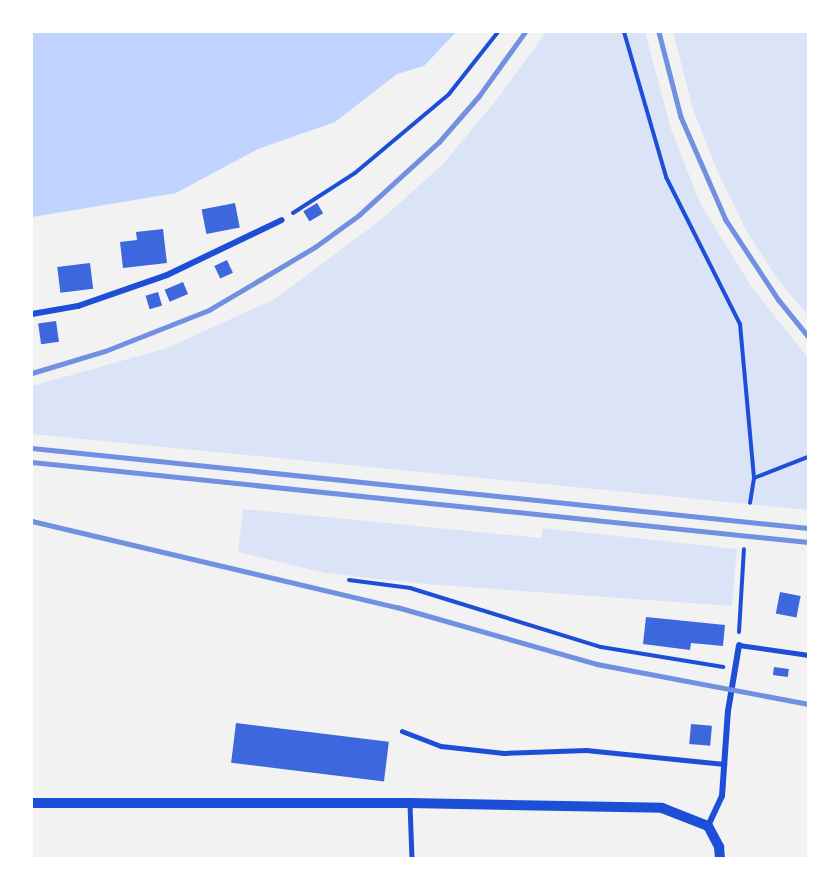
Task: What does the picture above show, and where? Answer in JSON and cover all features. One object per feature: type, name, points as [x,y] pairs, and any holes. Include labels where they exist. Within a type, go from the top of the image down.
[{"type":"street","points":[[32,314],[78,306],[135,287],[218,252],[282,220]]},
{"type":"street","points":[[708,826],[722,796],[723,764],[739,645]]},
{"type":"street","points":[[32,803],[410,803],[662,808],[708,826],[719,847],[720,858]]},
{"type":"lane","points":[[739,645],[808,655]]},
{"type":"lane","points":[[402,730],[441,746],[504,753],[586,750],[723,764]]},
{"type":"lane","points":[[410,803],[412,858]]},
{"type":"path","points":[[282,220],[355,173],[449,94],[498,32]]},
{"type":"path","points":[[624,32],[666,177],[740,324],[754,478],[750,503]]},
{"type":"path","points":[[754,478],[808,457]]},
{"type":"path","points":[[739,645],[744,549]]},
{"type":"path","points":[[349,580],[410,588],[601,646],[735,668]]},
{"type":"shaded area","points":[[546,32],[645,32],[671,129],[700,203],[751,286],[808,358],[808,510],[32,434],[32,386],[167,348],[275,299],[382,219],[443,164],[498,98]]},
{"type":"shaded area","points":[[673,32],[808,32],[808,316],[776,277],[746,230],[717,170],[693,109]]},
{"type":"shaded area","points":[[243,509],[541,538],[543,528],[737,549],[732,606],[425,584],[325,573],[238,552]]},
{"type":"water","points":[[32,32],[456,32],[424,66],[397,74],[335,122],[258,149],[176,193],[32,217]]},
{"type":"building","points":[[235,203],[240,228],[206,234],[202,209]]},
{"type":"building","points":[[317,203],[323,213],[309,222],[303,211]]},
{"type":"building","points":[[163,229],[167,263],[123,268],[120,242],[137,240],[136,232]]},
{"type":"building","points":[[227,260],[233,273],[220,279],[214,266]]},
{"type":"building","points":[[90,263],[93,289],[60,293],[57,267]]},
{"type":"building","points":[[183,282],[188,294],[170,302],[165,290]]},
{"type":"building","points":[[158,292],[162,305],[150,309],[146,296]]},
{"type":"building","points":[[56,321],[59,342],[41,344],[38,324]]},
{"type":"building","points":[[780,592],[801,596],[796,618],[776,614]]},
{"type":"building","points":[[646,617],[725,625],[723,646],[691,643],[690,650],[643,644]]},
{"type":"building","points":[[774,667],[789,669],[788,677],[773,675]]},
{"type":"building","points":[[236,723],[389,742],[384,781],[231,763]]},
{"type":"building","points":[[691,724],[712,726],[710,746],[689,744]]},
{"type":"railway","points":[[32,373],[105,351],[209,310],[315,247],[359,215],[439,142],[479,96],[525,32]]},
{"type":"railway","points":[[659,32],[681,117],[726,220],[778,299],[808,336]]},
{"type":"railway","points":[[32,448],[808,528]]},
{"type":"railway","points":[[32,462],[808,542]]},
{"type":"railway","points":[[32,521],[397,607],[597,664],[808,704]]}]
